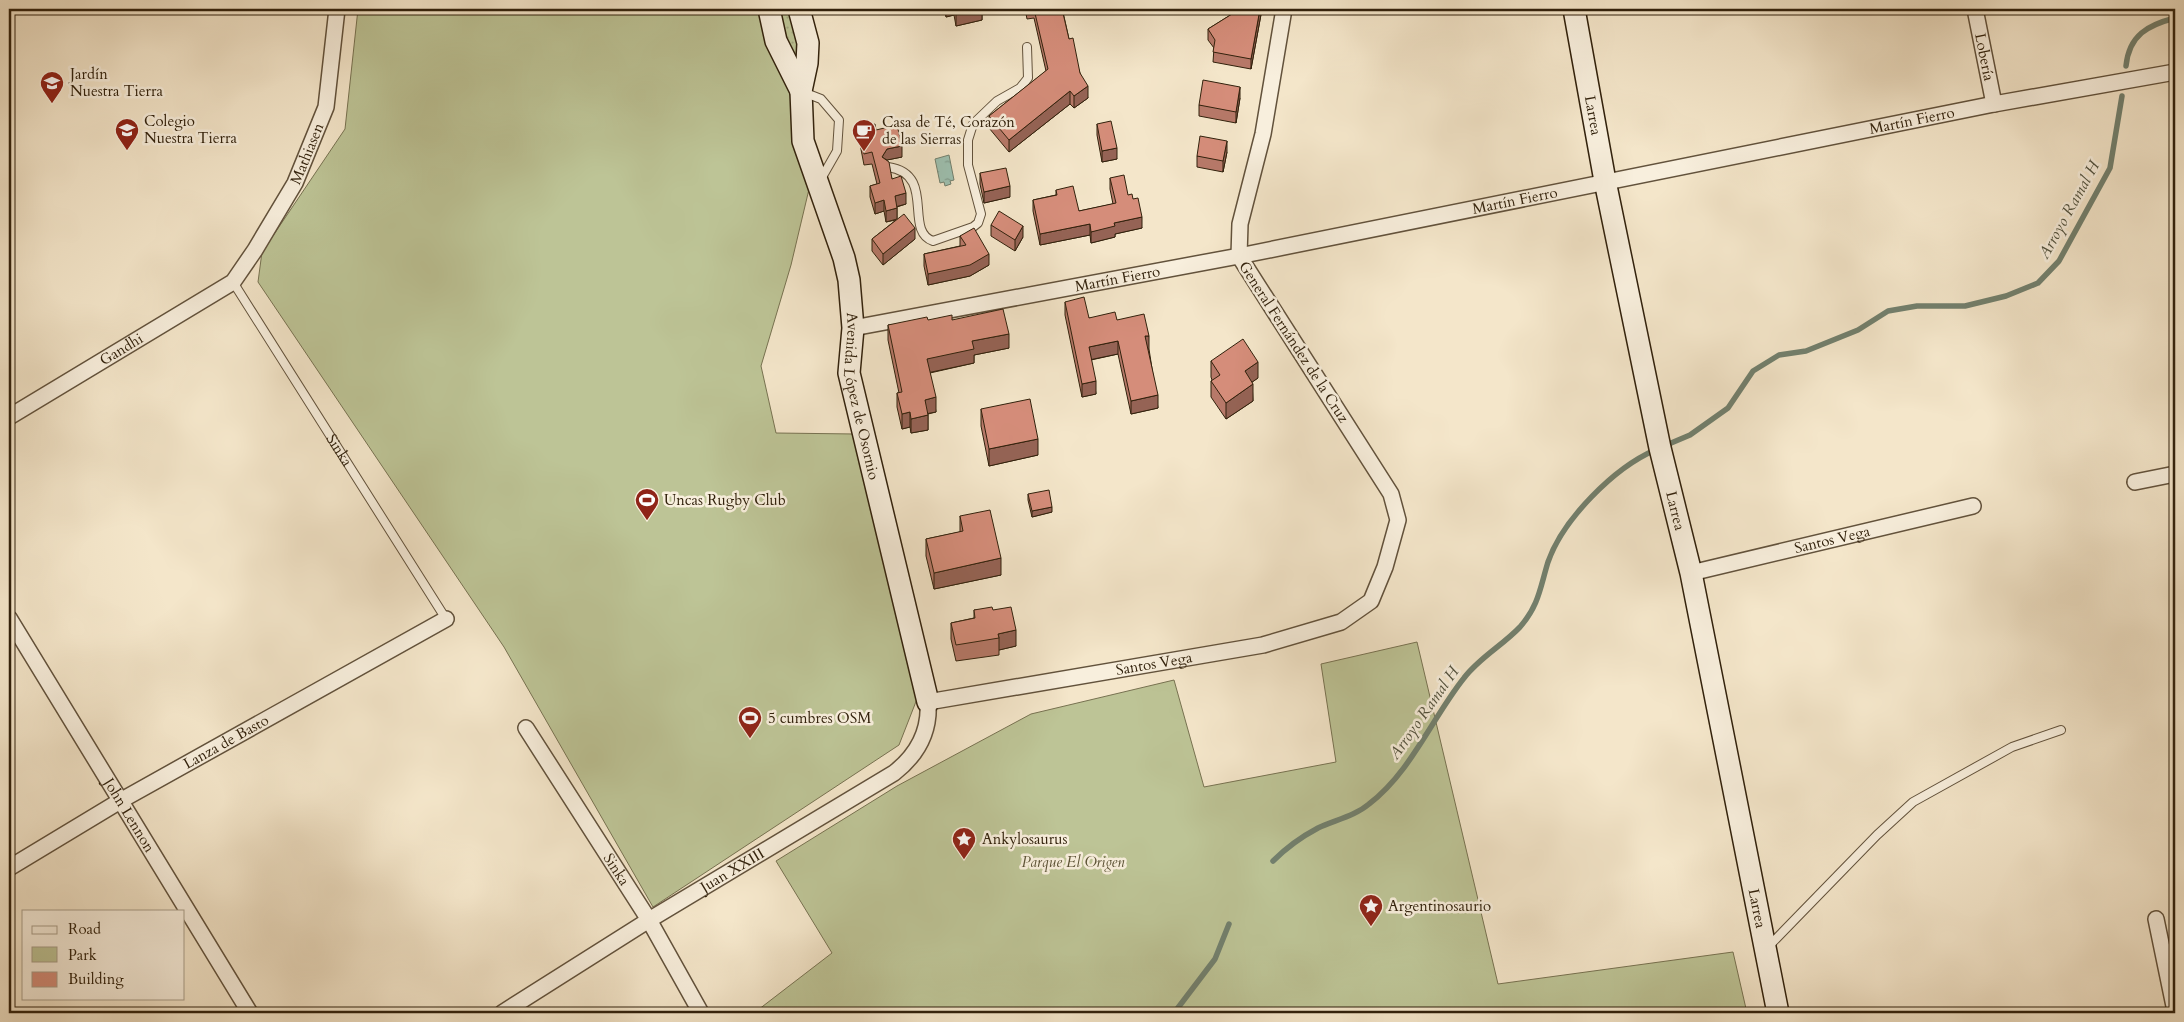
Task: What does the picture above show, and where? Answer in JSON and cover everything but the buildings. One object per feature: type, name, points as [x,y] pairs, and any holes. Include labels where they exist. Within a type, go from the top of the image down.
[{"type":"street","name":"Mathiasen","points":[[233,282],[255,250],[295,183],[326,107],[337,9]]},
{"type":"street","name":"Avenida López de Osornio","points":[[769,9],[776,41],[801,91]]},
{"type":"street","name":"Avenida López de Osornio","points":[[799,9],[808,43],[807,63],[801,91],[803,141],[844,258],[853,328],[849,373],[928,702]]},
{"type":"street","name":"General Fernández de la Cruz","points":[[1284,9],[1263,134],[1240,224],[1239,256],[1391,494],[1398,520],[1385,567],[1371,601]]},
{"type":"street","name":"Larrea","points":[[1574,9],[1605,182],[1660,448],[1691,573],[1778,1013]]},
{"type":"street","name":"Lobería","points":[[1975,9],[1994,104]]},
{"type":"street","name":"Martín Fierro","points":[[853,328],[1239,256],[1994,104],[2175,72]]},
{"type":"street","name":"Gandhi","points":[[9,416],[233,282]]},
{"type":"street","points":[[2135,482],[2175,474]]},
{"type":"street","name":"Santos Vega","points":[[1691,573],[1973,506]]},
{"type":"street","name":"Santos Vega","points":[[928,702],[1263,645],[1341,622],[1371,601]]},
{"type":"street","name":"John Lennon","points":[[9,618],[250,1013]]},
{"type":"street","name":"Lanza de Basto","points":[[9,868],[120,801],[446,618]]},
{"type":"street","name":"Juan XXIII","points":[[502,1013],[649,920],[894,773],[909,760],[921,741],[929,719],[928,702]]},
{"type":"street","name":"Sinka","points":[[526,728],[649,920],[702,1013]]},
{"type":"street","points":[[2156,919],[2175,1011]]},
{"type":"lane","points":[[888,167],[902,172],[913,182],[916,188],[921,231],[928,239],[933,241],[973,227],[978,223],[982,214],[968,165],[968,140],[973,124],[997,101],[1020,88],[1028,78],[1027,47]]},
{"type":"lane","points":[[801,91],[821,99],[839,120],[837,151],[818,184]]},
{"type":"lane","name":"Sinka","points":[[233,282],[446,618]]},
{"type":"lane","points":[[1765,950],[1913,802],[2012,747],[2061,730]]},
{"type":"green space","name":"Uncas Rugby Club","points":[[358,9],[763,9],[794,95],[810,185],[791,265],[761,366],[776,433],[855,434],[917,699],[899,745],[653,907],[504,647],[258,282],[262,252],[345,129]]},
{"type":"green space","points":[[780,9],[793,9],[797,20],[801,72],[785,42]]},
{"type":"green space","name":"Parque El Origen","points":[[1417,642],[1498,984],[1733,952],[1747,1013],[754,1013],[832,953],[776,861],[897,786],[1031,714],[1174,680],[1204,787],[1336,762],[1321,664]]},
{"type":"water","points":[[949,155],[954,180],[950,181],[951,184],[945,186],[944,182],[940,183],[935,159]]},
{"type":"waterway","name":"Arroyo Ramal H","points":[[2126,66],[2131,46],[2142,33],[2156,24],[2175,18]]},
{"type":"waterway","name":"Arroyo Ramal H","points":[[1664,446],[1690,435],[1728,408],[1753,371],[1779,355],[1806,351],[1858,330],[1888,311],[1917,306],[1965,306],[2006,296],[2038,283],[2059,261],[2110,168],[2122,96]]},
{"type":"waterway","name":"Arroyo Ramal H","points":[[1273,861],[1288,847],[1306,835],[1318,828],[1358,812],[1384,791],[1409,761],[1464,678],[1477,664],[1513,634],[1526,619],[1538,596],[1555,546],[1578,512],[1607,482],[1623,469],[1655,450]]},
{"type":"waterway","name":"Arroyo Ramal H","points":[[1174,1013],[1215,959],[1229,924]]},
{"type":"place","name":"Jardín Nuestra Tierra","points":[[52,104]]},
{"type":"place","name":"Colegio Nuestra Tierra","points":[[127,151]]},
{"type":"place","name":"Casa de Té, Corazón de las Sierras","points":[[864,152]]},
{"type":"place","name":"Uncas Rugby Club","points":[[647,521]]},
{"type":"place","name":"5 cumbres OSM","points":[[750,739]]},
{"type":"place","name":"Ankylosaurus","points":[[964,860]]},
{"type":"place","name":"Argentinosaurio","points":[[1371,927]]}]
